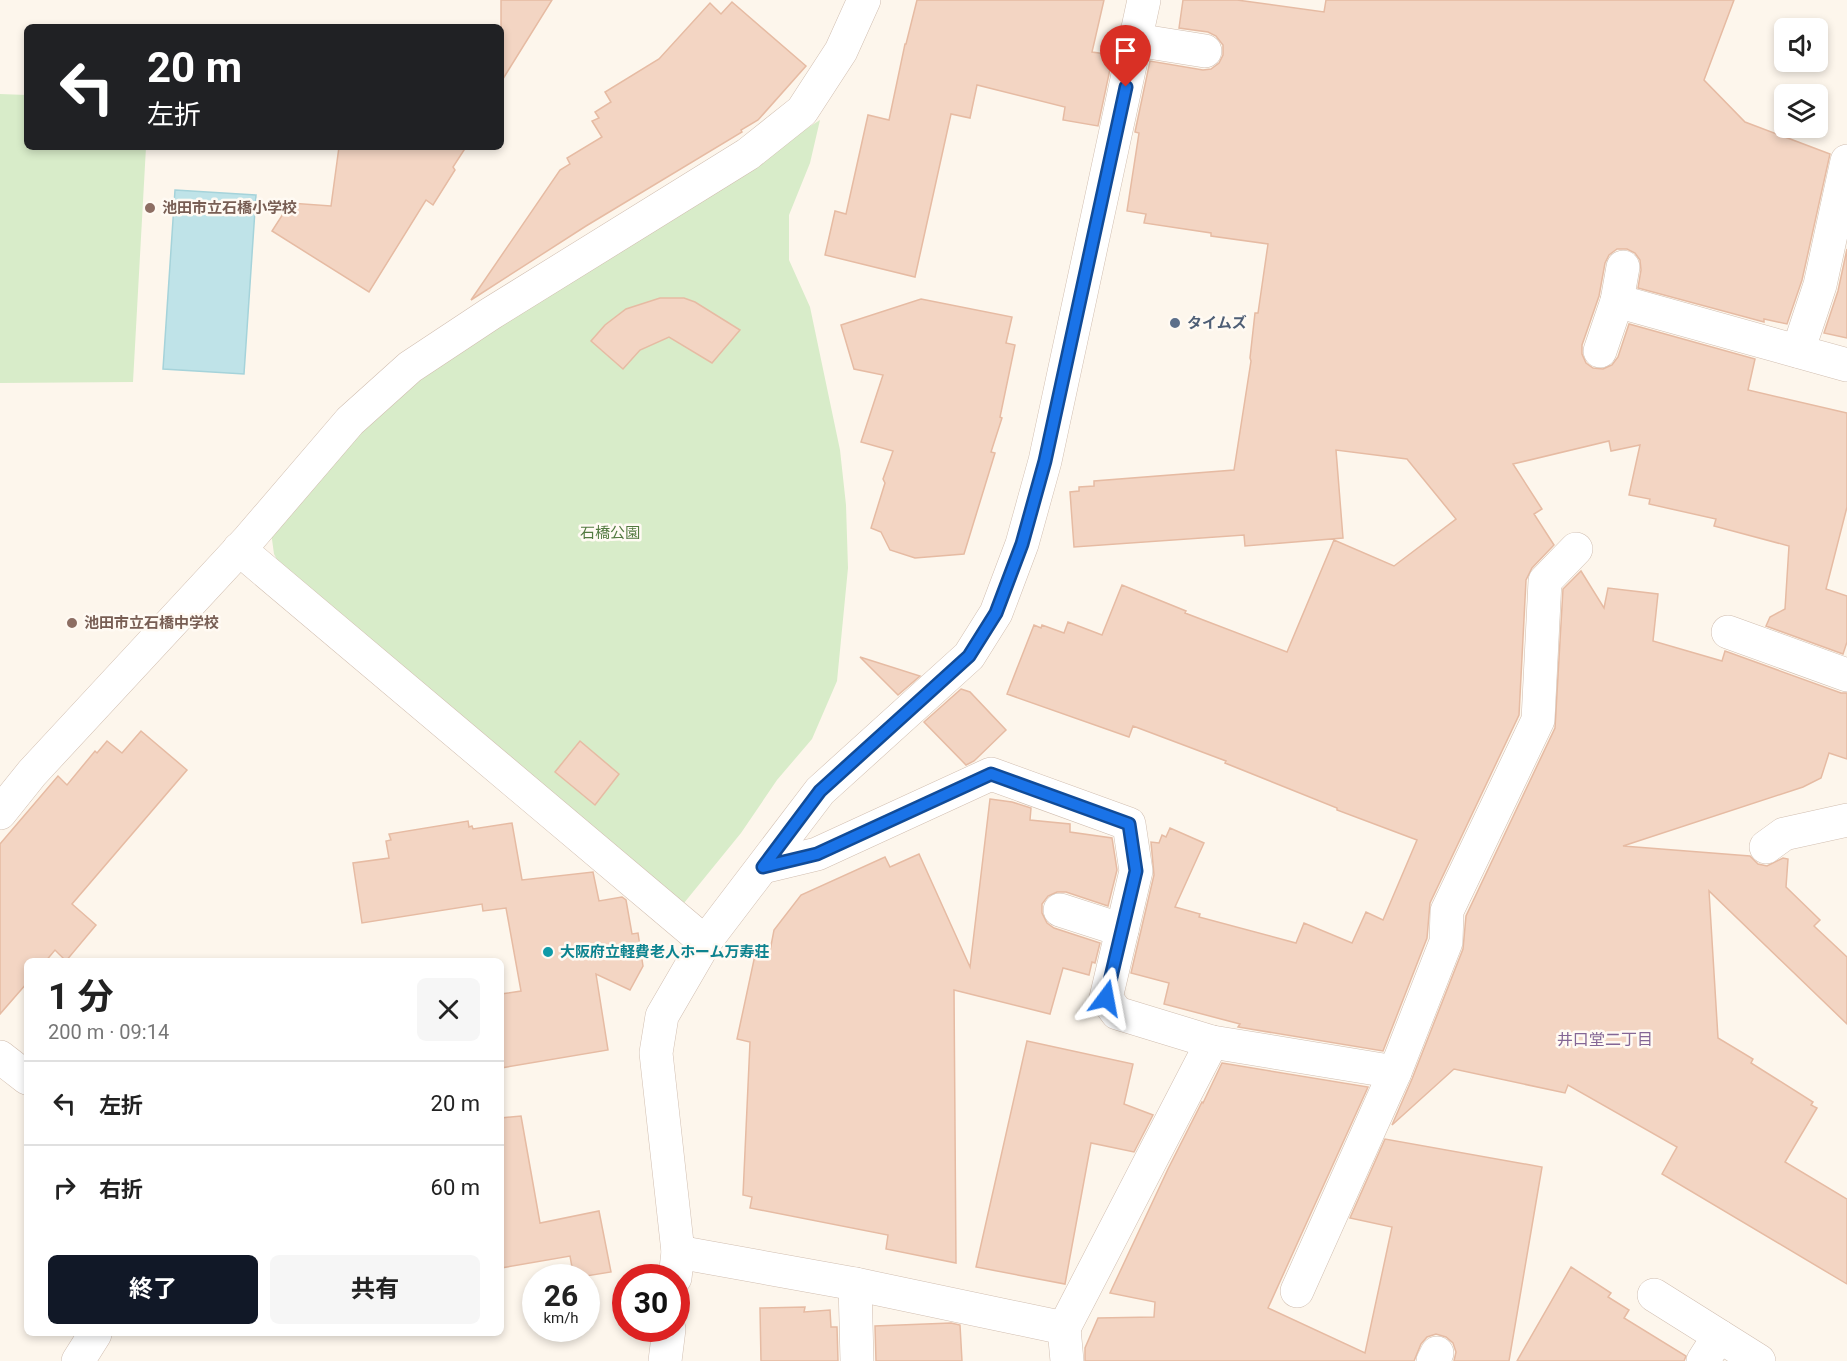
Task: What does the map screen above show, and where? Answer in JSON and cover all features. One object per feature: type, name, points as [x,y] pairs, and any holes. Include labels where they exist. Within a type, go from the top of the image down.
[{"type":"street","points":[[0,813],[32,773],[239,549],[350,421],[410,368],[490,314],[748,154],[802,111],[841,51],[864,0]]},
{"type":"street","points":[[677,1264],[656,1053],[662,1016],[705,942],[820,791],[969,656],[996,613],[1022,544],[1045,461],[1144,0]]},
{"type":"street","points":[[1136,40],[1205,51]]},
{"type":"street","points":[[1798,351],[1820,285],[1847,161]]},
{"type":"street","points":[[1600,351],[1617,301],[1623,267]]},
{"type":"street","points":[[1617,301],[1847,365]]},
{"type":"street","points":[[239,549],[705,942]]},
{"type":"street","points":[[1297,1291],[1395,1072],[1446,942],[1447,911],[1538,720],[1545,581],[1576,549]]},
{"type":"street","points":[[1728,632],[1847,675]]},
{"type":"street","points":[[763,867],[817,854],[991,774],[1129,824],[1136,871],[1106,998],[1117,1013],[1212,1042],[1395,1072]]},
{"type":"street","points":[[1766,847],[1784,834],[1847,820]]},
{"type":"street","points":[[1060,910],[1122,930]]},
{"type":"street","points":[[1067,1361],[1065,1328],[1212,1042]]},
{"type":"street","points":[[0,1057],[24,1076]]},
{"type":"street","points":[[690,1266],[855,1284],[1065,1328]]},
{"type":"street","points":[[855,1284],[857,1361]]},
{"type":"street","points":[[1654,1295],[1711,1348],[1759,1361]]},
{"type":"street","points":[[78,1361],[94,1336]]},
{"type":"street","points":[[665,1361],[667,1342]]},
{"type":"green space","points":[[0,94],[24,95],[24,150],[146,150],[133,382],[0,383]]},
{"type":"green space","name":"石橋公園","points":[[820,120],[810,163],[789,215],[789,260],[810,307],[840,450],[846,505],[848,568],[837,681],[812,739],[777,780],[741,833],[684,903],[282,569],[274,554],[271,532],[341,450],[419,375]]},
{"type":"water","points":[[175,190],[256,195],[244,374],[163,369]]},
{"type":"building","points":[[501,0],[552,0],[504,77],[504,24],[501,24]]},
{"type":"building","points":[[917,0],[1104,0],[1092,52],[1113,55],[1098,126],[1063,120],[1065,107],[977,85],[970,118],[951,114],[915,277],[825,255],[835,211],[846,214],[868,115],[889,120]]},
{"type":"building","points":[[1183,0],[1237,0],[1324,12],[1326,0],[1734,0],[1704,80],[1745,122],[1774,133],[1774,138],[1788,138],[1830,154],[1802,280],[1787,324],[1764,319],[1764,322],[1638,288],[1640,260],[1635,253],[1627,249],[1617,249],[1609,255],[1605,263],[1599,296],[1582,345],[1582,354],[1586,363],[1593,368],[1603,369],[1612,365],[1618,357],[1629,324],[1755,359],[1748,390],[1847,413],[1847,507],[1826,589],[1847,596],[1847,642],[1843,654],[1766,626],[1770,617],[1785,609],[1789,546],[1714,526],[1716,519],[1649,504],[1650,499],[1629,495],[1640,445],[1611,451],[1609,441],[1513,464],[1542,509],[1534,514],[1554,545],[1532,568],[1526,580],[1519,715],[1430,903],[1427,938],[1383,1051],[1238,1027],[1240,1024],[1164,1004],[1169,983],[1131,973],[1154,875],[1151,842],[1159,843],[1162,835],[1166,837],[1170,828],[1204,843],[1175,907],[1200,914],[1199,917],[1296,943],[1304,923],[1352,943],[1366,912],[1383,920],[1417,840],[1337,810],[1337,808],[1225,763],[1226,761],[1133,726],[1129,737],[1007,694],[1034,625],[1041,628],[1042,625],[1064,633],[1068,622],[1102,635],[1122,585],[1186,611],[1185,613],[1287,652],[1334,540],[1394,566],[1456,519],[1407,459],[1336,450],[1343,538],[1245,546],[1244,535],[1074,547],[1070,492],[1079,491],[1079,487],[1094,486],[1094,481],[1234,470],[1251,361],[1255,313],[1258,313],[1268,244],[1144,223],[1146,214],[1127,211],[1139,133],[1135,132],[1150,61],[1203,70],[1211,69],[1219,63],[1223,55],[1223,45],[1216,36],[1208,32],[1179,28]]},
{"type":"building","points":[[732,2],[806,66],[758,120],[741,130],[742,132],[586,226],[471,300],[560,170],[570,164],[567,158],[602,137],[592,121],[599,118],[595,112],[611,102],[605,92],[659,59],[710,3],[721,14]]},
{"type":"building","points":[[339,150],[464,150],[453,167],[455,170],[433,205],[426,200],[369,292],[272,231],[290,203],[331,206]]},
{"type":"building","points":[[1847,249],[1847,338],[1824,333],[1838,291]]},
{"type":"building","points":[[660,298],[684,298],[695,302],[740,330],[712,363],[669,337],[640,350],[623,369],[591,341],[605,325],[626,309]]},
{"type":"building","points":[[921,299],[1012,317],[1006,343],[1015,345],[1000,417],[1002,418],[991,452],[995,453],[964,554],[915,558],[890,550],[881,532],[871,528],[885,483],[883,479],[893,451],[861,442],[883,375],[854,369],[841,325]]},
{"type":"building","points":[[1581,571],[1604,608],[1608,588],[1658,594],[1653,641],[1722,661],[1725,651],[1841,693],[1847,693],[1847,759],[1829,753],[1821,778],[1803,787],[1623,846],[1750,856],[1758,864],[1767,866],[1783,858],[1788,859],[1786,887],[1820,920],[1814,926],[1847,957],[1847,1024],[1709,891],[1718,1038],[1753,1059],[1751,1063],[1813,1102],[1811,1105],[1817,1108],[1785,1162],[1847,1199],[1847,1284],[1662,1174],[1677,1147],[1568,1085],[1565,1093],[1454,1069],[1392,1125],[1463,949],[1466,916],[1555,728],[1563,589]]},
{"type":"building","points":[[860,657],[920,676],[898,695]]},
{"type":"building","points":[[961,689],[970,692],[1006,730],[974,761],[966,765],[924,722]]},
{"type":"building","points":[[141,731],[187,770],[72,904],[96,925],[68,958],[63,958],[55,950],[48,958],[24,958],[24,986],[0,1014],[0,844],[58,776],[67,785],[95,751],[97,753],[107,741],[122,753]]},
{"type":"building","points":[[580,741],[619,774],[595,805],[555,772]]},
{"type":"building","points":[[990,799],[1031,808],[1030,820],[1070,824],[1070,832],[1112,838],[1117,870],[1108,906],[1066,892],[1057,892],[1048,896],[1042,904],[1042,913],[1047,923],[1054,928],[1100,943],[1089,975],[1063,968],[1050,1014],[954,990],[956,1263],[886,1249],[888,1235],[750,1208],[752,1197],[743,1195],[750,1042],[737,1039],[755,955],[769,956],[774,930],[801,895],[885,857],[890,867],[919,854],[970,967]]},
{"type":"building","name":"大阪府立軽費老人ホーム万寿荘","points":[[468,821],[469,827],[472,826],[473,829],[512,823],[522,880],[593,872],[599,901],[622,897],[626,900],[632,934],[638,933],[643,966],[630,990],[596,974],[608,1050],[504,1067],[504,994],[521,991],[506,908],[483,911],[482,904],[362,923],[353,863],[389,858],[386,841],[391,840],[389,834]]},
{"type":"building","points":[[1027,1041],[1133,1064],[1124,1104],[1153,1115],[1134,1152],[1091,1143],[1065,1284],[976,1267]]},
{"type":"building","points":[[1222,1063],[1368,1087],[1268,1308],[1365,1353],[1392,1227],[1350,1218],[1385,1139],[1542,1167],[1509,1361],[1454,1361],[1456,1352],[1453,1343],[1446,1337],[1436,1334],[1427,1337],[1421,1344],[1414,1361],[1085,1361],[1085,1348],[1098,1318],[1154,1317],[1155,1302],[1110,1293],[1168,1169]]},
{"type":"building","points":[[521,1116],[540,1223],[599,1211],[611,1272],[600,1274],[600,1264],[571,1264],[570,1256],[504,1267],[504,1118]]},
{"type":"building","points":[[1571,1267],[1611,1293],[1608,1297],[1629,1310],[1624,1318],[1686,1356],[1684,1361],[1517,1361]]},
{"type":"building","points":[[805,1307],[804,1312],[830,1310],[831,1327],[837,1327],[838,1361],[761,1361],[760,1308]]},
{"type":"building","points":[[951,1323],[960,1325],[962,1361],[876,1361],[875,1326]]},
{"type":"place","name":"池田市立石橋小学校","points":[[150,208]]},
{"type":"place","name":"タイムズ","points":[[1175,323]]},
{"type":"place","name":"池田市立石橋中学校","points":[[72,623]]},
{"type":"place","name":"大阪府立軽費老人ホーム万寿荘","points":[[548,952]]},
{"type":"district","name":"井口堂二丁目","points":[[1605,1039]]},
{"type":"route","points":[[1106,998],[1136,871],[1129,824],[991,774],[817,854],[763,867],[820,791],[969,656],[996,613],[1022,544],[1045,461],[1126,87]]}]
